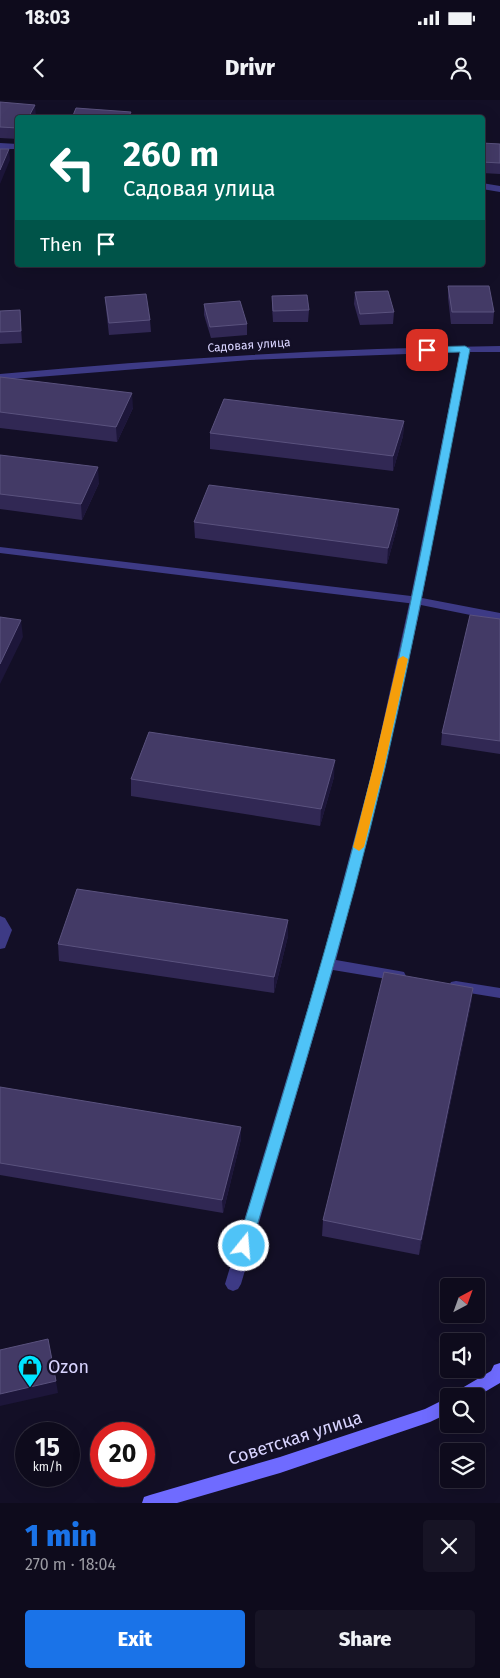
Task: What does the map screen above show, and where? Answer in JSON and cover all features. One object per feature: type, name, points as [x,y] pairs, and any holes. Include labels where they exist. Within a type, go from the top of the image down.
[{"type":"main road","points":[[477,1388],[499,1376]]},
{"type":"main road","name":"Советская улица","points":[[150,1503],[280,1465],[430,1415],[440,1409]]},
{"type":"street","points":[[0,146],[15,147]]},
{"type":"street","points":[[485,186],[500,189]]},
{"type":"street","points":[[233,1284],[328,964],[379,768],[416,600],[465,349]]},
{"type":"street","name":"Садовая улица","points":[[0,376],[293,354],[500,349]]},
{"type":"street","points":[[0,550],[416,600],[500,617]]},
{"type":"street","points":[[0,921],[6,930],[0,944]]},
{"type":"street","points":[[328,964],[414,979]]},
{"type":"street","points":[[443,984],[500,993]]},
{"type":"building","points":[[0,102],[35,105],[30,115],[15,115],[15,128],[0,127]]},
{"type":"building","points":[[76,108],[131,112],[130,115],[73,115]]},
{"type":"building","points":[[485,143],[500,144],[500,163],[485,162]]},
{"type":"building","points":[[0,149],[9,149],[0,170]]},
{"type":"building","points":[[448,286],[489,286],[494,312],[452,312]]},
{"type":"building","points":[[388,291],[394,312],[360,314],[355,292]]},
{"type":"building","points":[[146,294],[150,320],[109,323],[105,297]]},
{"type":"building","points":[[307,295],[309,310],[273,311],[272,296]]},
{"type":"building","points":[[240,301],[247,324],[210,327],[204,304]]},
{"type":"building","points":[[20,310],[21,331],[0,332],[0,311]]},
{"type":"building","points":[[0,377],[132,393],[116,427],[0,412]]},
{"type":"building","points":[[224,399],[404,421],[393,456],[210,433]]},
{"type":"building","points":[[0,455],[98,467],[81,504],[0,494]]},
{"type":"building","points":[[209,485],[399,509],[388,548],[194,522]]},
{"type":"building","points":[[470,615],[500,619],[500,741],[442,733]]},
{"type":"building","points":[[0,617],[21,620],[0,664]]},
{"type":"building","points":[[149,732],[335,760],[321,809],[131,779]]},
{"type":"building","points":[[77,889],[288,920],[274,977],[58,944]]},
{"type":"building","points":[[384,972],[473,988],[421,1240],[323,1220]]},
{"type":"building","points":[[0,1087],[241,1127],[222,1200],[0,1163]]},
{"type":"building","points":[[48,1339],[56,1381],[0,1394],[0,1350]]},
{"type":"slow traffic","points":[[359,847],[403,659]]},
{"type":"place","name":"Ozon","points":[[30,1388]]},
{"type":"route","points":[[244,1246],[328,964],[379,768],[416,600],[465,349],[427,350]]}]
